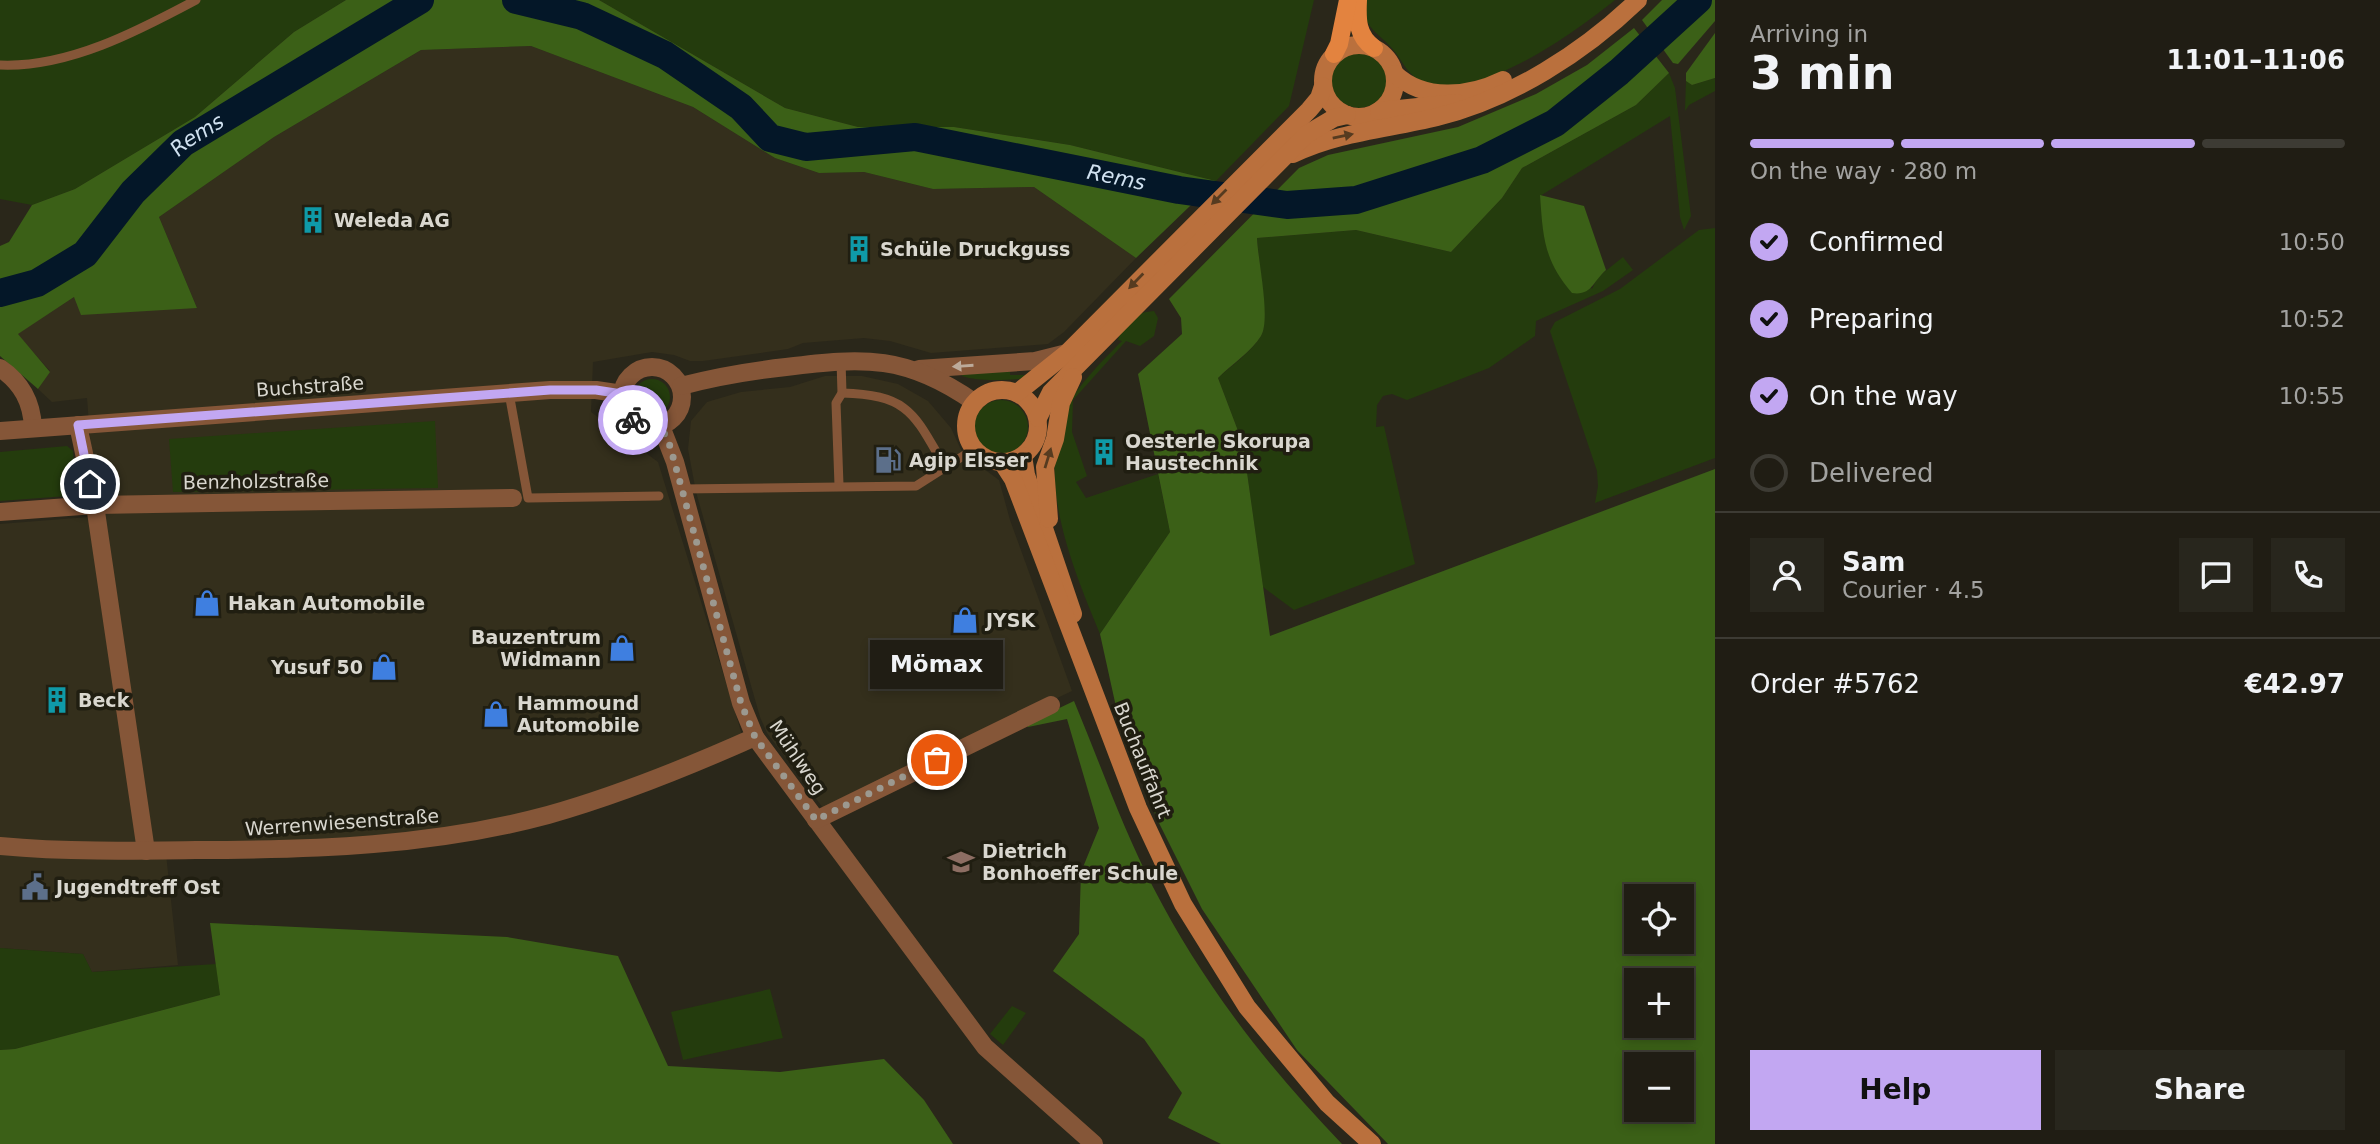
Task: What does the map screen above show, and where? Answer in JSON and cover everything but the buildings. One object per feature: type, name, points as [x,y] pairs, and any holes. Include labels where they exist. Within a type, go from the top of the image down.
[{"type":"main road","points":[[1347,115],[1331,104],[1323,86],[1323,74],[1339,44],[1348,0]]},
{"type":"main road","points":[[1358,0],[1359,28],[1363,40],[1388,59],[1395,74],[1406,84],[1428,92],[1452,94],[1489,86],[1552,53],[1622,0]]},
{"type":"main road","points":[[1267,165],[1330,139],[1436,117],[1491,97],[1581,47],[1638,0]]},
{"type":"main road","points":[[1334,54],[1354,44],[1374,48]]},
{"type":"main road","points":[[1380,111],[1394,92],[1395,74]]},
{"type":"main road","points":[[1017,393],[1073,358],[1206,232],[1267,165],[1309,110],[1323,86]]},
{"type":"main road","points":[[1038,418],[1031,403],[1017,393],[994,390],[975,402],[966,421],[969,440],[974,449],[991,460],[1002,462],[1023,456],[1036,439],[1038,418],[1051,392],[1073,358],[1184,232],[1322,124],[1347,115],[1369,116],[1380,111],[1491,97]]},
{"type":"main road","points":[[1054,550],[1045,467],[1055,439],[1073,358]]},
{"type":"main road","points":[[1023,456],[1026,475],[1054,550],[1086,666]]},
{"type":"main road","points":[[1002,462],[1013,480],[1086,666]]},
{"type":"main road","name":"Buchauffahrt","points":[[1086,666],[1138,807],[1183,904],[1247,1007],[1327,1103],[1372,1144]]},
{"type":"street","points":[[912,369],[1073,358]]},
{"type":"street","points":[[681,386],[739,373],[862,359],[912,369],[945,383],[975,402]]},
{"type":"street","points":[[648,367],[664,369],[681,386],[681,405],[677,415],[661,426],[642,425],[627,413],[622,394],[634,374],[648,367]]},
{"type":"street","points":[[0,368],[20,386],[31,404],[33,428]]},
{"type":"street","name":"Buchstraße","points":[[0,431],[509,393],[596,390],[622,394]]},
{"type":"street","points":[[78,425],[94,505],[146,851]]},
{"type":"street","name":"Mühlweg","points":[[661,426],[670,446],[741,703],[755,737],[985,1047],[1094,1144]]},
{"type":"street","name":"Benzholzstraße","points":[[0,512],[94,505],[513,498]]},
{"type":"street","points":[[816,820],[1051,705]]},
{"type":"street","name":"Werrenwiesenstraße","points":[[0,846],[62,852],[308,849],[464,833],[547,815],[628,789],[755,737]]},
{"type":"lane","points":[[0,65],[20,66],[99,46],[196,0]]},
{"type":"lane","points":[[839,485],[836,403],[842,393],[841,360]]},
{"type":"lane","points":[[509,393],[528,498],[659,496]]},
{"type":"lane","points":[[842,393],[880,398],[914,414],[945,467]]},
{"type":"lane","points":[[682,489],[839,485],[852,489],[916,486],[974,449]]},
{"type":"shaded area","points":[[531,46],[693,107],[775,158],[819,173],[864,172],[933,189],[1034,187],[1136,258],[1064,332],[1048,344],[931,353],[890,341],[864,338],[803,343],[788,349],[703,361],[690,361],[674,355],[652,352],[593,362],[591,412],[658,462],[747,751],[658,783],[519,824],[166,854],[178,965],[92,972],[83,954],[0,948],[0,524],[101,516],[94,488],[87,398],[52,402],[38,389],[50,371],[17,334],[74,297],[197,308],[159,217],[274,137],[421,50]]},
{"type":"shaded area","points":[[825,376],[862,376],[898,384],[928,401],[951,428],[968,465],[984,469],[999,480],[1010,520],[1072,691],[823,808],[767,733],[760,717],[696,492],[688,449],[691,421],[707,402],[741,392],[790,387]]},
{"type":"green space","points":[[0,0],[346,0],[294,32],[195,117],[75,189],[32,205],[0,199]]},
{"type":"green space","points":[[346,0],[599,0],[785,108],[858,127],[954,127],[1070,145],[1216,181],[1136,258],[1034,187],[933,189],[864,172],[819,173],[775,158],[693,107],[531,46],[421,50],[274,137],[159,217],[197,308],[81,315],[74,297],[18,334],[50,372],[38,389],[0,356],[0,246],[9,242],[32,205],[75,189],[195,117],[294,32]]},
{"type":"green space","points":[[599,0],[1314,0],[1289,106],[1216,181],[1070,145],[954,127],[858,127],[785,108]]},
{"type":"green space","points":[[1363,0],[1615,0],[1575,30],[1522,62],[1467,84],[1441,86],[1419,80],[1412,74],[1369,25]]},
{"type":"green space","points":[[1662,0],[1715,0],[1715,21],[1678,64],[1673,63],[1642,20]]},
{"type":"green space","points":[[1634,28],[1669,73],[1636,105],[1522,168],[1502,198],[1451,252],[1356,230],[1257,238],[1264,328],[1252,347],[1218,378],[1243,444],[1270,636],[1715,469],[1715,1144],[1388,1144],[1297,1050],[1202,909],[1157,819],[1120,725],[1100,634],[1170,532],[1138,374],[1182,334],[1181,318],[1169,299],[1299,168],[1328,155],[1458,127],[1536,94],[1587,65]]},
{"type":"green space","points":[[1715,33],[1715,78],[1692,85],[1686,81],[1686,73]]},
{"type":"green space","points":[[1353,52],[1365,52],[1379,60],[1387,74],[1385,91],[1379,100],[1365,108],[1353,108],[1336,96],[1331,86],[1331,74],[1343,57]]},
{"type":"green space","points":[[1669,73],[1675,88],[1691,216],[1684,230],[1680,217],[1670,116],[1540,196],[1592,289],[1598,277],[1623,257],[1633,270],[1603,291],[1536,321],[1535,336],[1489,368],[1407,400],[1392,394],[1383,396],[1377,405],[1376,427],[1384,426],[1415,564],[1294,610],[1263,587],[1243,444],[1218,378],[1261,336],[1264,304],[1257,238],[1356,230],[1451,252],[1502,198],[1522,168],[1636,105]]},
{"type":"green space","points":[[1715,78],[1715,91],[1689,105],[1685,111],[1686,81],[1692,85]]},
{"type":"green space","points":[[1540,195],[1584,206],[1606,270],[1592,287],[1584,292],[1572,293],[1550,259],[1544,236]]},
{"type":"green space","points":[[1715,228],[1715,458],[1595,503],[1597,471],[1550,331],[1555,322],[1620,289],[1699,230]]},
{"type":"green space","points":[[1154,311],[1158,318],[1154,336],[1140,346],[1126,341],[1073,400],[1072,432],[1087,476],[1076,482],[1086,498],[1158,474],[1170,532],[1100,634],[1069,553],[1062,524],[1054,467],[1057,438],[1069,402],[1090,374],[1122,341],[1118,340],[1126,323],[1135,316]]},
{"type":"green space","points":[[1010,369],[1010,375],[1033,375],[1029,378],[995,380],[962,376],[962,372]]},
{"type":"green space","points":[[652,379],[664,385],[670,397],[664,409],[652,415],[640,409],[634,397],[640,385]]},
{"type":"green space","points":[[1006,400],[1016,404],[1024,412],[1028,427],[1024,442],[1016,450],[996,454],[986,450],[978,442],[974,422],[978,412],[986,404]]},
{"type":"green space","points":[[435,421],[438,488],[173,492],[169,439]]},
{"type":"green space","points":[[67,446],[73,451],[75,484],[67,496],[0,501],[0,452]]},
{"type":"green space","points":[[1074,701],[1121,818],[1172,923],[1238,1023],[1288,1085],[1342,1144],[1221,1144],[1168,1118],[1182,1093],[1144,1039],[1053,971],[1079,934],[1081,872],[1099,828],[1067,719],[1028,727],[1026,724]]},
{"type":"green space","points":[[210,923],[507,937],[618,956],[668,1066],[780,1072],[884,1059],[924,1100],[953,1144],[0,1144],[0,1050],[15,1049],[220,995]]},
{"type":"green space","points":[[0,948],[83,954],[92,972],[216,964],[220,995],[15,1049],[0,1050]]},
{"type":"green space","points":[[770,989],[783,1038],[683,1060],[671,1012]]},
{"type":"green space","points":[[1012,1006],[1026,1013],[1003,1045],[990,1034]]},
{"type":"waterway","name":"Rems","points":[[0,293],[37,283],[85,254],[133,192],[183,143],[420,0]]},
{"type":"waterway","name":"Rems","points":[[516,0],[582,16],[665,55],[741,107],[770,138],[806,147],[915,137],[1179,190],[1287,205],[1356,200],[1482,160],[1555,123],[1619,72],[1698,0]]},
{"type":"way so far","points":[[633,420],[651,427],[661,426],[670,446],[741,703],[755,737],[816,820],[937,760]]},
{"type":"place","name":"Weleda AG","points":[[313,220]]},
{"type":"place","name":"Schüle Druckguss","points":[[859,249]]},
{"type":"place","name":"Oesterle Skorupa Haustechnik","points":[[1104,452]]},
{"type":"place","name":"Agip Elsser","points":[[888,460]]},
{"type":"place","name":"Hakan Automobile","points":[[207,603]]},
{"type":"place","name":"JYSK","points":[[965,620]]},
{"type":"place","name":"Bauzentrum Widmann","points":[[622,648]]},
{"type":"place","name":"Yusuf 50","points":[[384,667]]},
{"type":"place","name":"Beck","points":[[57,700]]},
{"type":"place","name":"Hammound Automobile","points":[[496,714]]},
{"type":"place","name":"Mömax","points":[[937,760]]},
{"type":"place","name":"Dietrich Bonhoeffer Schule","points":[[961,862]]},
{"type":"place","name":"Jugendtreff Ost","points":[[35,887]]},
{"type":"route","points":[[90,484],[78,425],[550,390],[596,390],[622,394],[623,404],[633,420]]}]
